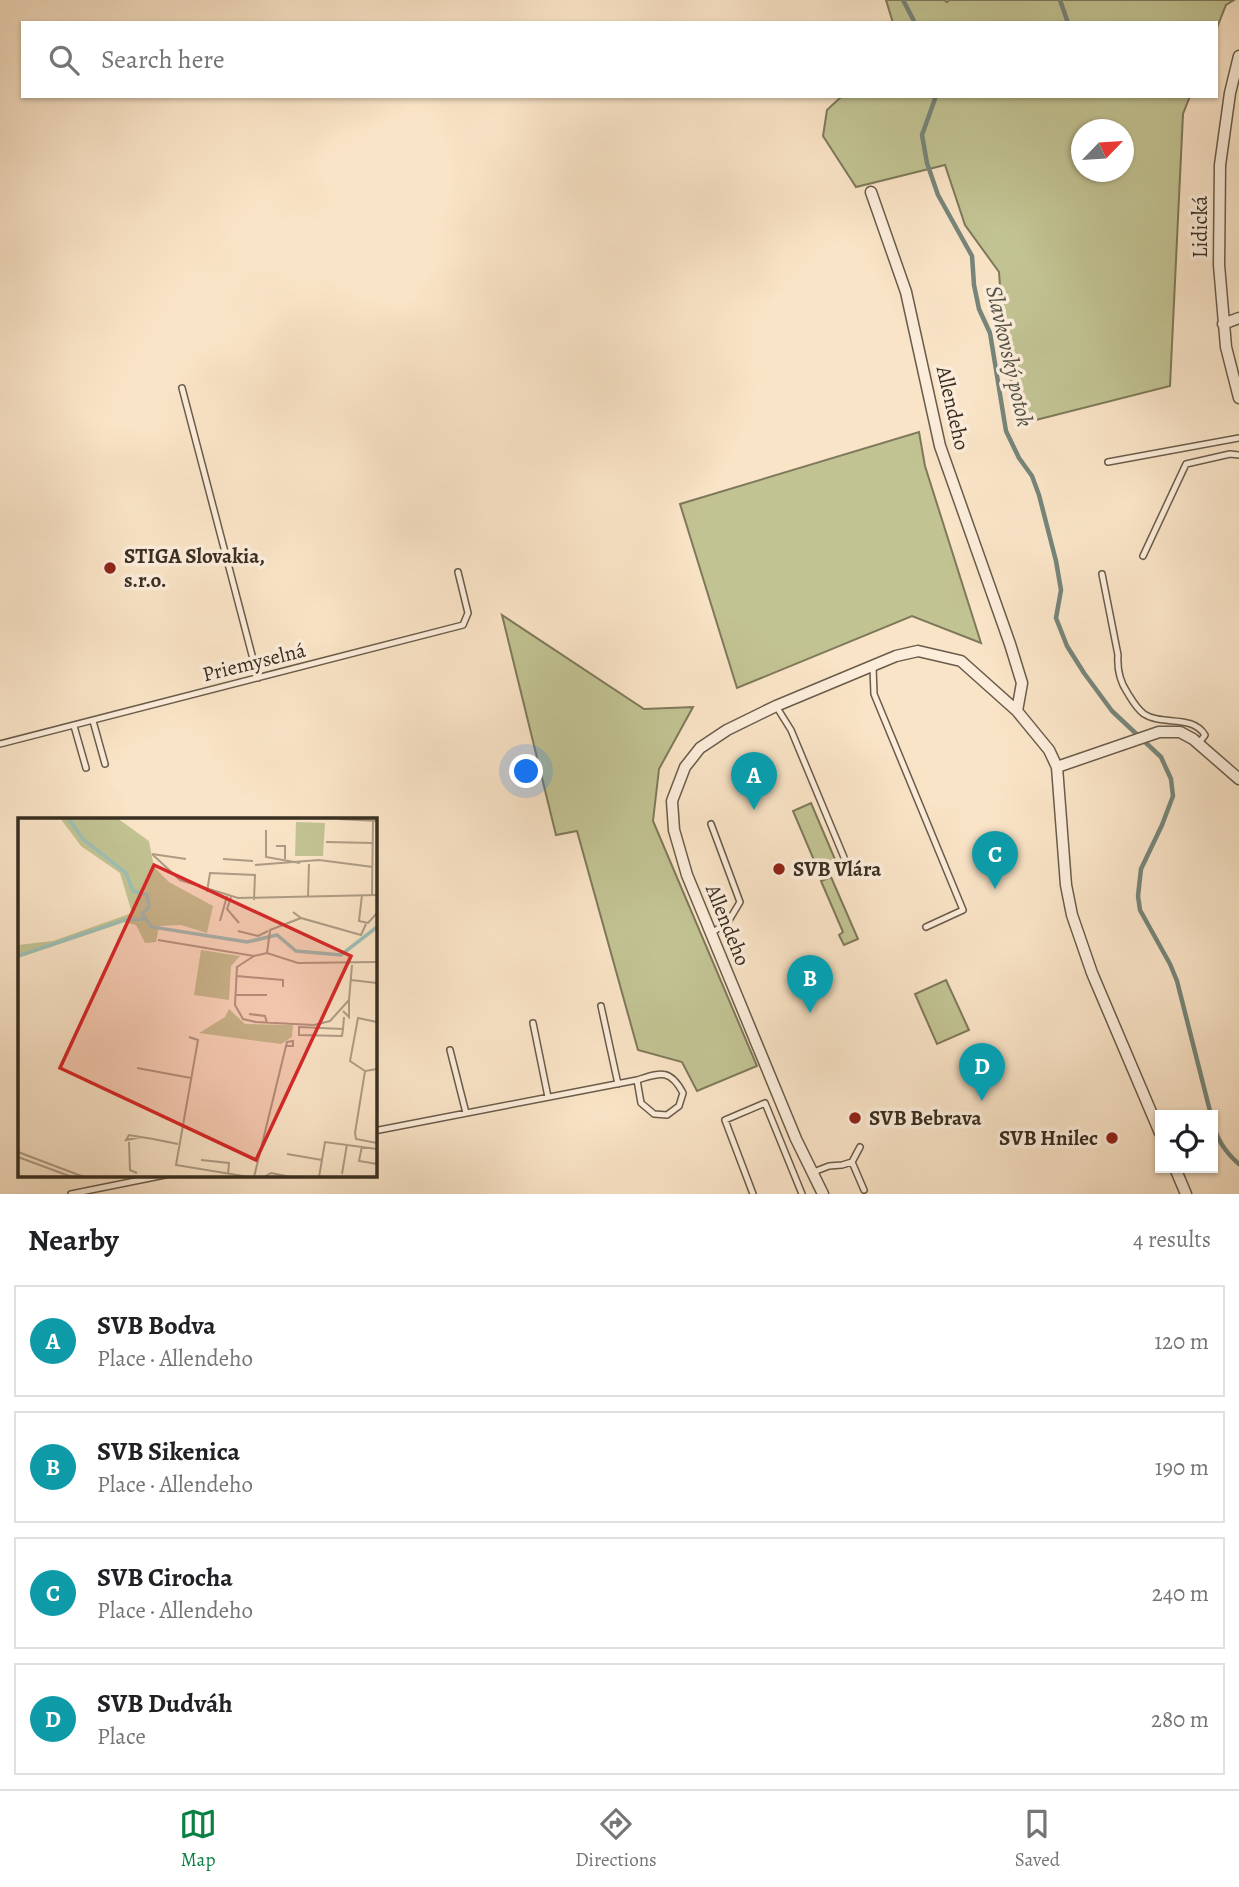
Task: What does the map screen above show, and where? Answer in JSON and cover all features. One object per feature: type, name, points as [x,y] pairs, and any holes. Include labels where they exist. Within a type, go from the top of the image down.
[{"type":"street","name":"Lidická","points":[[1239,56],[1230,93],[1220,165],[1219,265],[1226,346],[1239,398]]},
{"type":"street","name":"Allendeho","points":[[872,192],[906,292],[940,446],[1022,682],[1017,711]]},
{"type":"street","points":[[1223,324],[1239,318]]},
{"type":"street","name":"Allendeho","points":[[822,1194],[776,1092],[687,875],[674,830],[672,801],[685,767],[700,748],[727,730],[776,706],[896,656],[918,651],[961,661],[1017,711],[1049,750],[1057,766],[1066,885],[1072,915],[1092,973],[1155,1121]]},
{"type":"street","points":[[1057,766],[1158,732],[1180,732],[1199,744],[1239,779]]},
{"type":"street","points":[[1177,1173],[1186,1194]]},
{"type":"lane","points":[[182,388],[258,678]]},
{"type":"lane","points":[[1108,462],[1239,438]]},
{"type":"lane","points":[[1143,556],[1186,464],[1230,454],[1239,455]]},
{"type":"lane","name":"Priemyselná","points":[[0,744],[463,625],[468,613],[458,572]]},
{"type":"lane","points":[[1102,574],[1118,655],[1117,668],[1123,686],[1136,706],[1149,716],[1198,727],[1205,735],[1199,744]]},
{"type":"lane","points":[[873,667],[874,694],[963,910],[926,927]]},
{"type":"lane","points":[[776,706],[791,730],[848,867]]},
{"type":"lane","points":[[93,720],[105,764]]},
{"type":"lane","points":[[74,726],[86,768]]},
{"type":"lane","points":[[710,934],[728,922],[740,902],[711,824]]},
{"type":"lane","points":[[601,1006],[618,1084]]},
{"type":"lane","points":[[533,1023],[548,1097]]},
{"type":"lane","points":[[450,1051],[466,1114]]},
{"type":"lane","points":[[376,1132],[662,1073],[676,1079],[683,1093],[679,1106],[667,1115],[654,1114],[641,1103],[636,1080]]},
{"type":"lane","points":[[753,1194],[725,1120],[765,1103],[776,1092]]},
{"type":"lane","points":[[765,1103],[802,1194]]},
{"type":"lane","points":[[811,1173],[852,1162],[860,1147]]},
{"type":"lane","points":[[852,1162],[864,1190]]},
{"type":"lane","points":[[71,1194],[144,1177]]},
{"type":"green space","points":[[886,0],[1234,0],[1226,5],[1218,25],[1218,21],[892,21]]},
{"type":"green space","points":[[840,98],[1189,98],[1183,114],[1170,386],[1020,424],[1005,352],[999,272],[965,225],[945,165],[856,187],[823,136],[827,110]]},
{"type":"green space","points":[[919,432],[925,466],[981,643],[912,616],[737,688],[680,504]]},
{"type":"green space","points":[[502,615],[644,709],[693,707],[659,769],[653,821],[757,1066],[697,1091],[682,1062],[638,1050],[577,831],[556,835]]},
{"type":"green space","points":[[811,803],[837,864],[819,872],[793,811]]},
{"type":"green space","points":[[831,877],[858,939],[844,945],[839,935],[843,932],[821,881]]},
{"type":"green space","points":[[946,980],[969,1030],[937,1044],[915,994]]},
{"type":"waterway","points":[[903,0],[914,21]]},
{"type":"waterway","name":"Slavkovský potok","points":[[1060,0],[1067,21]]},
{"type":"waterway","name":"Slavkovský potok","points":[[935,98],[922,135],[927,163],[938,195],[972,256],[974,285],[979,309],[990,333],[1006,431],[1019,458],[1032,476],[1056,561],[1061,590],[1056,618],[1067,646],[1084,673],[1112,711],[1161,757],[1171,779],[1173,796],[1141,869],[1138,896],[1140,910],[1177,981],[1210,1110]]},
{"type":"waterway","name":"Slavkovský potok","points":[[1218,1137],[1239,1164]]},
{"type":"place","name":"STIGA Slovakia, s.r.o.","points":[[110,568]]},
{"type":"place","name":"SVB Bodva","points":[[754,810]]},
{"type":"place","name":"SVB Vlára","points":[[779,869]]},
{"type":"place","name":"SVB Cirocha","points":[[995,889]]},
{"type":"place","name":"SVB Sikenica","points":[[810,1013]]},
{"type":"place","name":"SVB Dudváh","points":[[982,1101]]},
{"type":"place","name":"SVB Bebrava","points":[[855,1118]]},
{"type":"place","name":"SVB Hnilec","points":[[1112,1138]]}]
